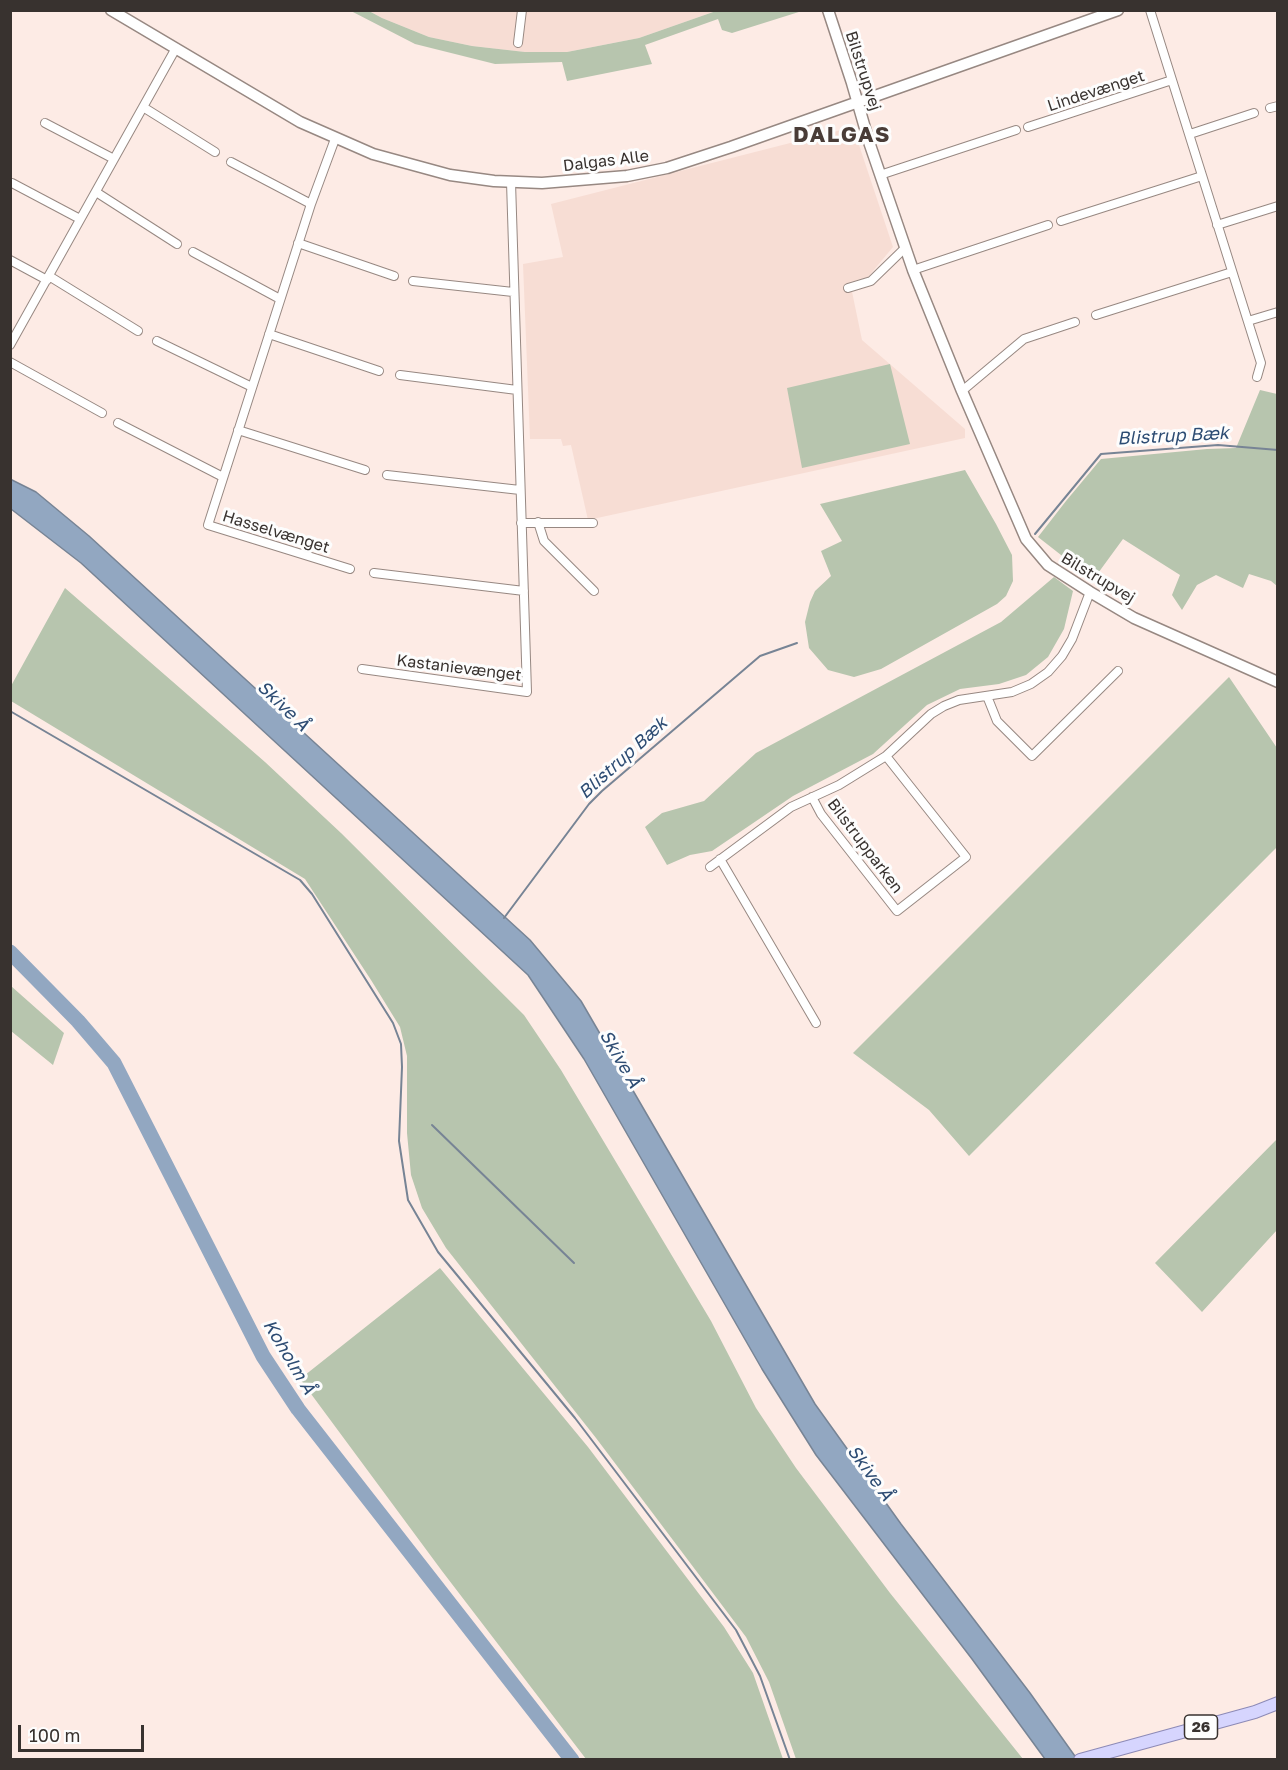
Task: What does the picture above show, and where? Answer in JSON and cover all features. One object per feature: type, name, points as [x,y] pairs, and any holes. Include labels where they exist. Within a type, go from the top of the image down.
[{"type":"main road","name":"26","points":[[1080,1760],[1254,1712],[1278,1703]]},
{"type":"street","name":"Dalgas Alle","points":[[111,10],[300,122],[335,139],[373,154],[420,168],[477,179],[542,183],[627,176],[667,168],[1118,10]]},
{"type":"street","points":[[518,43],[522,10]]},
{"type":"street","name":"Bilstrupvej","points":[[828,10],[880,175],[913,270],[962,391],[1026,538],[1048,565],[1134,618],[1278,682]]},
{"type":"street","points":[[1150,10],[1261,363],[1257,377]]},
{"type":"street","points":[[12,341],[176,48]]},
{"type":"street","name":"Lindevænget","points":[[1028,127],[1172,80]]},
{"type":"street","points":[[143,107],[215,152]]},
{"type":"street","points":[[1190,134],[1254,113]]},
{"type":"street","points":[[45,123],[114,159]]},
{"type":"street","points":[[880,175],[1016,130]]},
{"type":"street","name":"Hasselvænget","points":[[335,139],[298,243],[208,525],[350,569]]},
{"type":"street","points":[[231,162],[311,204]]},
{"type":"street","points":[[1061,221],[1203,176]]},
{"type":"street","name":"Kastanievænget","points":[[362,669],[527,692],[511,182]]},
{"type":"street","points":[[12,183],[80,219]]},
{"type":"street","points":[[96,192],[177,244]]},
{"type":"street","points":[[1217,225],[1278,206]]},
{"type":"street","points":[[913,270],[1048,225]]},
{"type":"street","points":[[298,243],[394,276]]},
{"type":"street","points":[[848,288],[871,281],[905,248]]},
{"type":"street","points":[[193,252],[280,299]]},
{"type":"street","points":[[10,260],[48,278],[138,331]]},
{"type":"street","points":[[1096,315],[1232,272]]},
{"type":"street","points":[[413,281],[513,292]]},
{"type":"street","points":[[1248,321],[1278,312]]},
{"type":"street","points":[[962,391],[1024,339],[1075,322]]},
{"type":"street","points":[[269,334],[379,370]]},
{"type":"street","points":[[157,341],[252,387]]},
{"type":"street","points":[[10,362],[102,413]]},
{"type":"street","points":[[400,375],[517,390]]},
{"type":"street","points":[[118,423],[223,477]]},
{"type":"street","points":[[238,430],[365,471]]},
{"type":"street","points":[[387,475],[520,490]]},
{"type":"street","points":[[538,522],[544,541],[594,591]]},
{"type":"street","points":[[521,523],[593,523]]},
{"type":"street","points":[[374,573],[524,591]]},
{"type":"street","name":"Bilstrupparken","points":[[710,867],[771,820],[812,797],[840,785],[886,756],[931,714],[944,706],[959,700],[1012,692],[1031,684],[1048,672],[1062,656],[1072,639],[1089,592]]},
{"type":"street","points":[[987,696],[996,721],[1032,756],[1118,671]]},
{"type":"street","name":"Bilstrupparken","points":[[812,797],[821,814],[897,911],[966,857],[886,756]]},
{"type":"street","points":[[720,859],[816,1023]]},
{"type":"shaded area","points":[[369,11],[716,11],[639,38],[567,52],[525,52],[472,46],[429,37]]},
{"type":"shaded area","points":[[853,127],[893,247],[868,277],[850,282],[862,340],[965,429],[965,438],[588,520],[571,445],[563,446],[561,439],[530,439],[523,264],[563,257],[551,204]]},
{"type":"green space","points":[[351,11],[369,11],[429,37],[472,46],[525,52],[567,52],[639,38],[716,11],[802,11],[732,33],[722,30],[718,19],[645,45],[652,64],[567,81],[562,62],[495,64],[415,44]]},
{"type":"green space","points":[[890,364],[910,444],[802,468],[787,388]]},
{"type":"green space","points":[[1260,390],[1277,394],[1277,586],[1271,581],[1249,574],[1243,588],[1216,575],[1197,585],[1182,610],[1172,595],[1180,575],[1123,539],[1093,580],[1038,537],[1101,459],[1236,448]]},
{"type":"green space","points":[[965,470],[1012,555],[1013,581],[1006,596],[997,604],[881,669],[854,677],[828,670],[809,648],[805,622],[815,591],[831,576],[821,551],[842,541],[820,504]]},
{"type":"green space","points":[[1054,577],[1073,591],[1064,629],[1048,657],[1026,675],[999,684],[960,689],[927,705],[873,754],[793,796],[712,851],[690,855],[667,865],[645,827],[662,813],[704,801],[756,753],[1001,622]]},
{"type":"green space","points":[[65,588],[265,762],[341,833],[524,1015],[561,1070],[711,1321],[756,1408],[796,1468],[890,1593],[1023,1759],[796,1759],[769,1682],[746,1637],[596,1438],[446,1248],[422,1208],[411,1175],[407,1133],[407,1056],[400,1027],[305,879],[11,701],[11,686]]},
{"type":"green space","points":[[1229,677],[1277,748],[1277,847],[969,1156],[929,1110],[853,1053]]},
{"type":"green space","points":[[11,986],[64,1033],[53,1065],[11,1031]]},
{"type":"green space","points":[[1277,1139],[1277,1230],[1202,1312],[1155,1263]]},
{"type":"green space","points":[[440,1268],[588,1447],[724,1627],[753,1673],[783,1759],[586,1759],[442,1571],[300,1379]]},
{"type":"water","points":[[10,479],[36,492],[89,536],[530,940],[581,1001],[815,1404],[901,1524],[1030,1693],[1077,1759],[1045,1759],[972,1659],[816,1455],[762,1369],[584,1059],[528,975],[81,563],[11,509]]},
{"type":"waterway","name":"Blistrup Bæk","points":[[1035,534],[1101,454],[1218,445],[1278,450]]},
{"type":"waterway","name":"Blistrup Bæk","points":[[504,918],[589,804],[602,791],[760,656],[797,643]]},
{"type":"waterway","points":[[10,711],[300,880],[312,894],[393,1023],[401,1044],[399,1141],[408,1200],[438,1252],[575,1418],[736,1630],[760,1676],[790,1760]]},
{"type":"waterway","name":"Koholm Å","points":[[10,952],[78,1021],[114,1063],[263,1356],[298,1409],[572,1760]]},
{"type":"waterway","points":[[432,1125],[574,1263]]},
{"type":"district","name":"DALGAS","points":[[842,135]]},
{"type":"water label","name":"Skive Å","points":[[283,706]]},
{"type":"water label","name":"Skive Å","points":[[620,1059]]},
{"type":"water label","name":"Skive Å","points":[[870,1473]]}]
